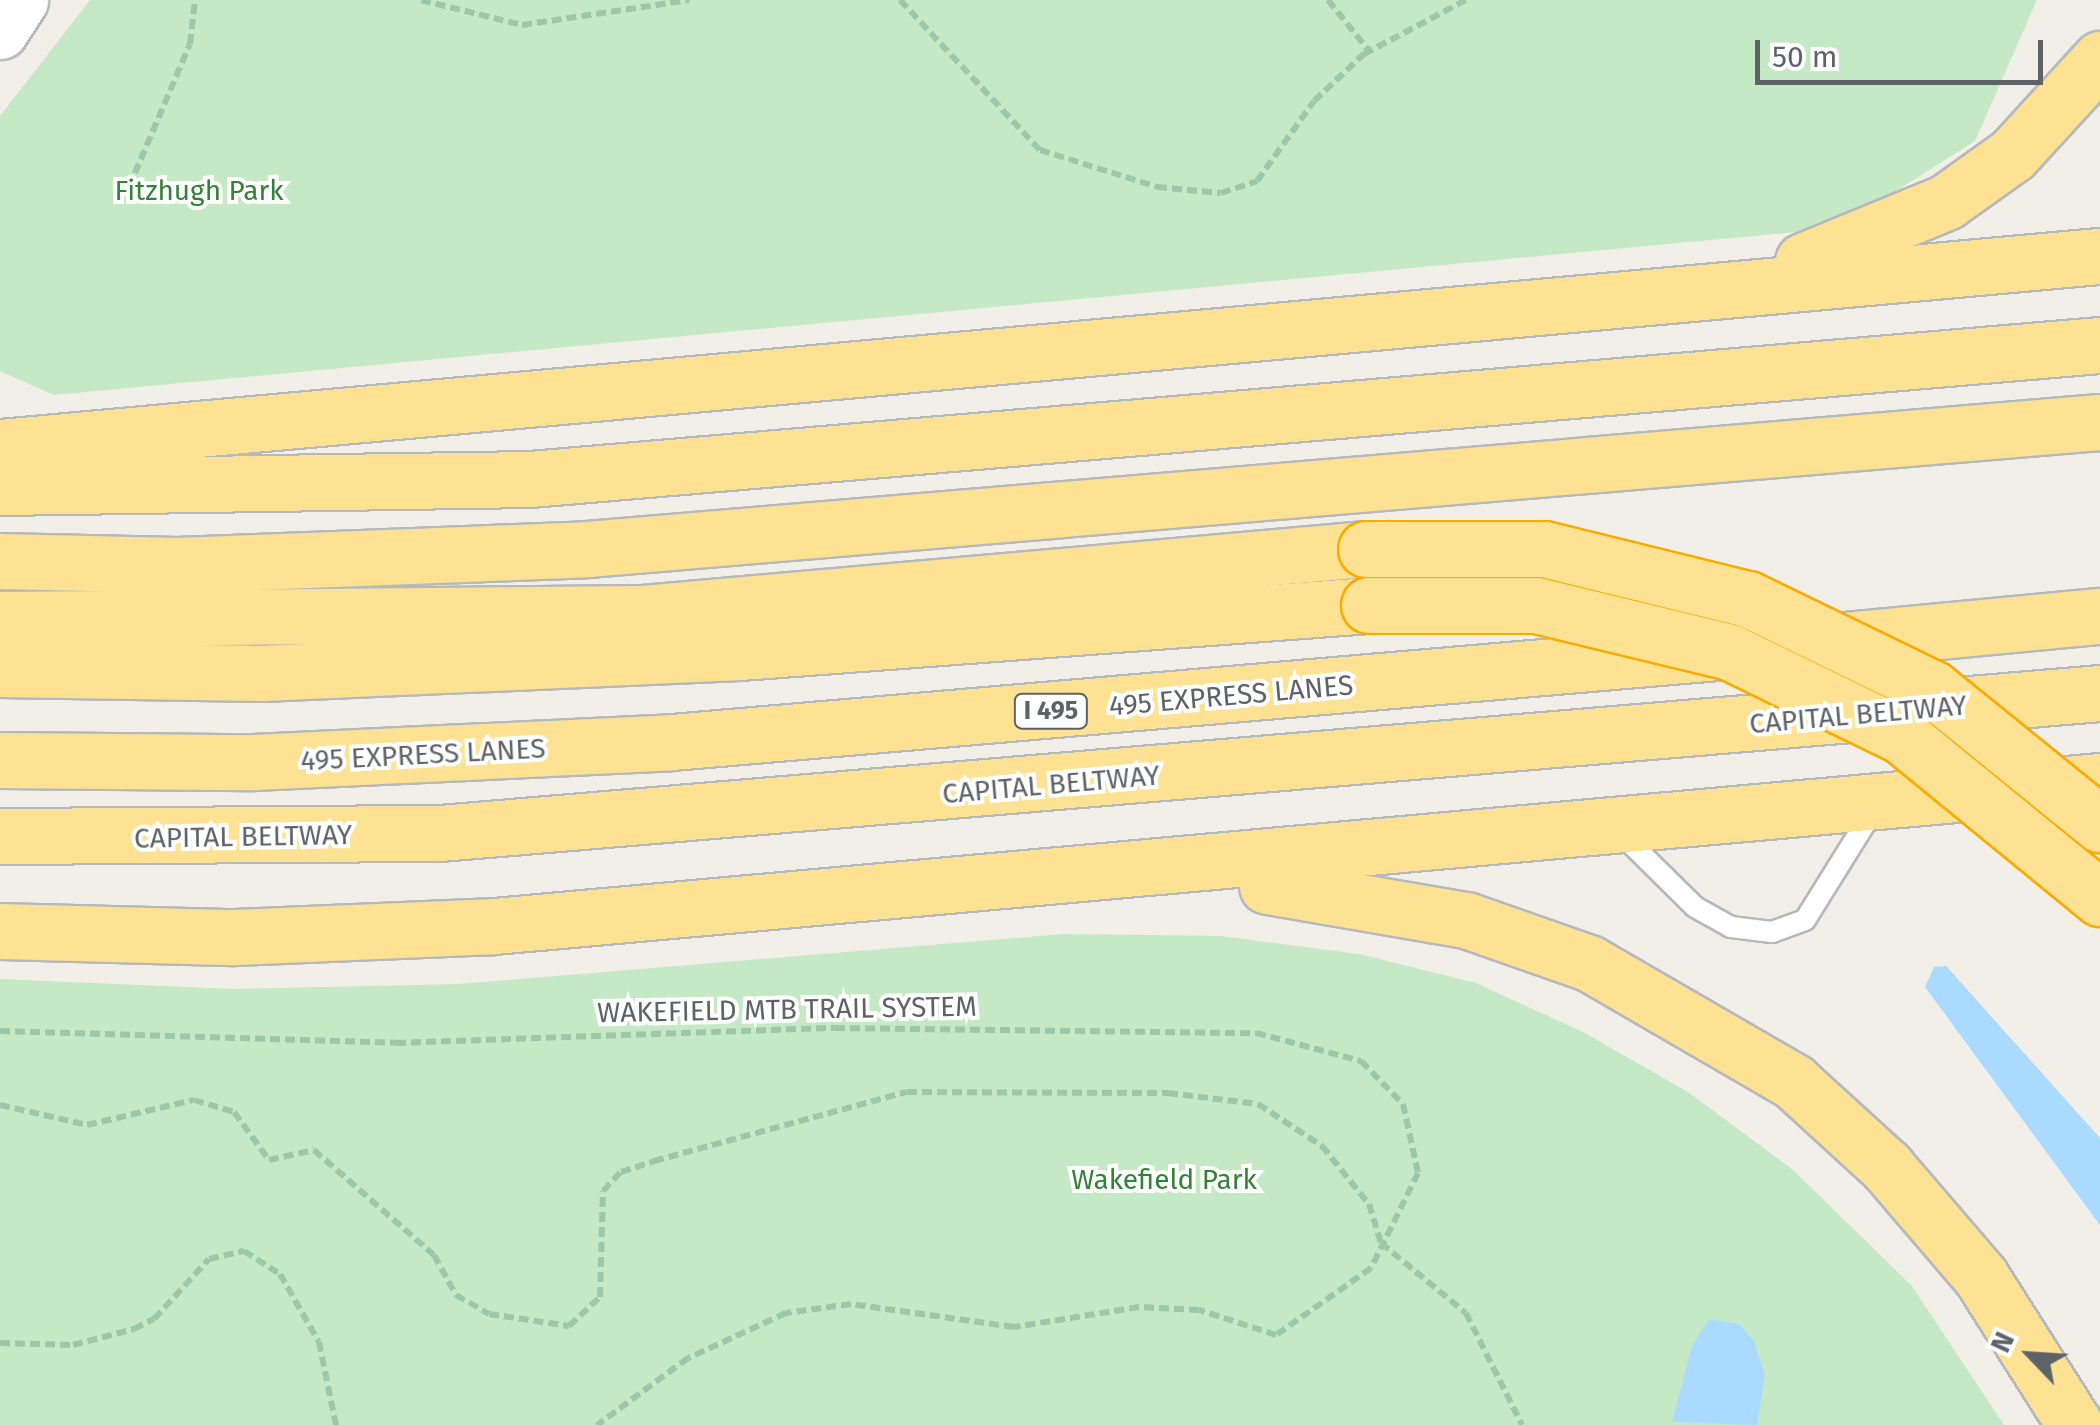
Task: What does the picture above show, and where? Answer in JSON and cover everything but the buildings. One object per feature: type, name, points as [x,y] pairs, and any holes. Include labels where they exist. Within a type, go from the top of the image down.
[{"type":"highway","points":[[1638,296],[1838,252],[1931,209],[2013,154],[2100,59]]},
{"type":"highway","points":[[0,447],[2100,256]]},
{"type":"highway","points":[[0,487],[530,479],[2100,346]]},
{"type":"highway","points":[[0,561],[216,564],[587,549],[2100,422]]},
{"type":"highway","points":[[0,619],[490,620],[1366,549],[1544,549],[1748,599],[1933,690],[2100,824]]},
{"type":"highway","points":[[0,669],[262,673],[740,652],[1369,605],[1536,605],[1730,652],[1902,736],[2100,898]]},
{"type":"highway","name":"495 EXPRESS LANES","points":[[0,760],[254,762],[672,742],[2100,616]]},
{"type":"highway","name":"CAPITAL BELTWAY","points":[[0,836],[440,833],[2100,693]]},
{"type":"highway","points":[[0,931],[235,937],[474,927],[984,886],[2100,781]]},
{"type":"highway","points":[[984,886],[1218,881],[1348,893],[1466,920],[1589,963],[1794,1082],[1886,1166],[1982,1277],[2075,1425]]},
{"type":"street","points":[[0,30],[20,0]]},
{"type":"lane","points":[[1614,826],[1695,907],[1731,926],[1772,932],[1805,920],[1880,800]]},
{"type":"path","points":[[129,186],[190,44],[196,0]]},
{"type":"path","points":[[421,0],[522,25],[690,0]]},
{"type":"path","points":[[900,0],[1040,150],[1157,187],[1221,193],[1257,182],[1314,102],[1370,52],[1466,0]]},
{"type":"path","points":[[1328,0],[1370,52]]},
{"type":"path","name":"WAKEFIELD MTB TRAIL SYSTEM","points":[[0,1031],[396,1043],[835,1028],[1256,1034],[1361,1062],[1402,1104],[1418,1174],[1382,1244],[1351,1286],[1276,1336],[1198,1310],[1139,1307],[1014,1327],[922,1308],[786,1313],[688,1358],[597,1425]]},
{"type":"path","points":[[0,1105],[86,1125],[194,1100],[234,1112],[269,1160],[314,1150],[434,1254],[456,1295],[529,1324],[569,1326],[600,1297],[603,1192],[621,1172],[907,1092],[1168,1093],[1258,1104],[1322,1146],[1369,1204],[1382,1244],[1466,1313],[1522,1425]]},
{"type":"path","points":[[0,1342],[74,1345],[134,1328],[154,1320],[209,1259],[244,1252],[280,1274],[319,1342],[336,1425]]},
{"type":"green space","name":"Fitzhugh Park","points":[[90,0],[2037,0],[1975,141],[1882,200],[1796,232],[54,395],[0,371],[0,116]]},
{"type":"green space","name":"Wakefield Park","points":[[1064,934],[1220,936],[1359,954],[1476,983],[1583,1032],[1688,1092],[1793,1170],[1911,1285],[2004,1425],[0,1425],[0,979],[233,989],[459,984]]},
{"type":"water","points":[[1946,966],[2100,1138],[2100,1225],[1925,987],[1934,967]]},
{"type":"water","points":[[1709,1319],[1739,1324],[1754,1341],[1765,1375],[1757,1425],[1672,1422],[1692,1346]]}]
